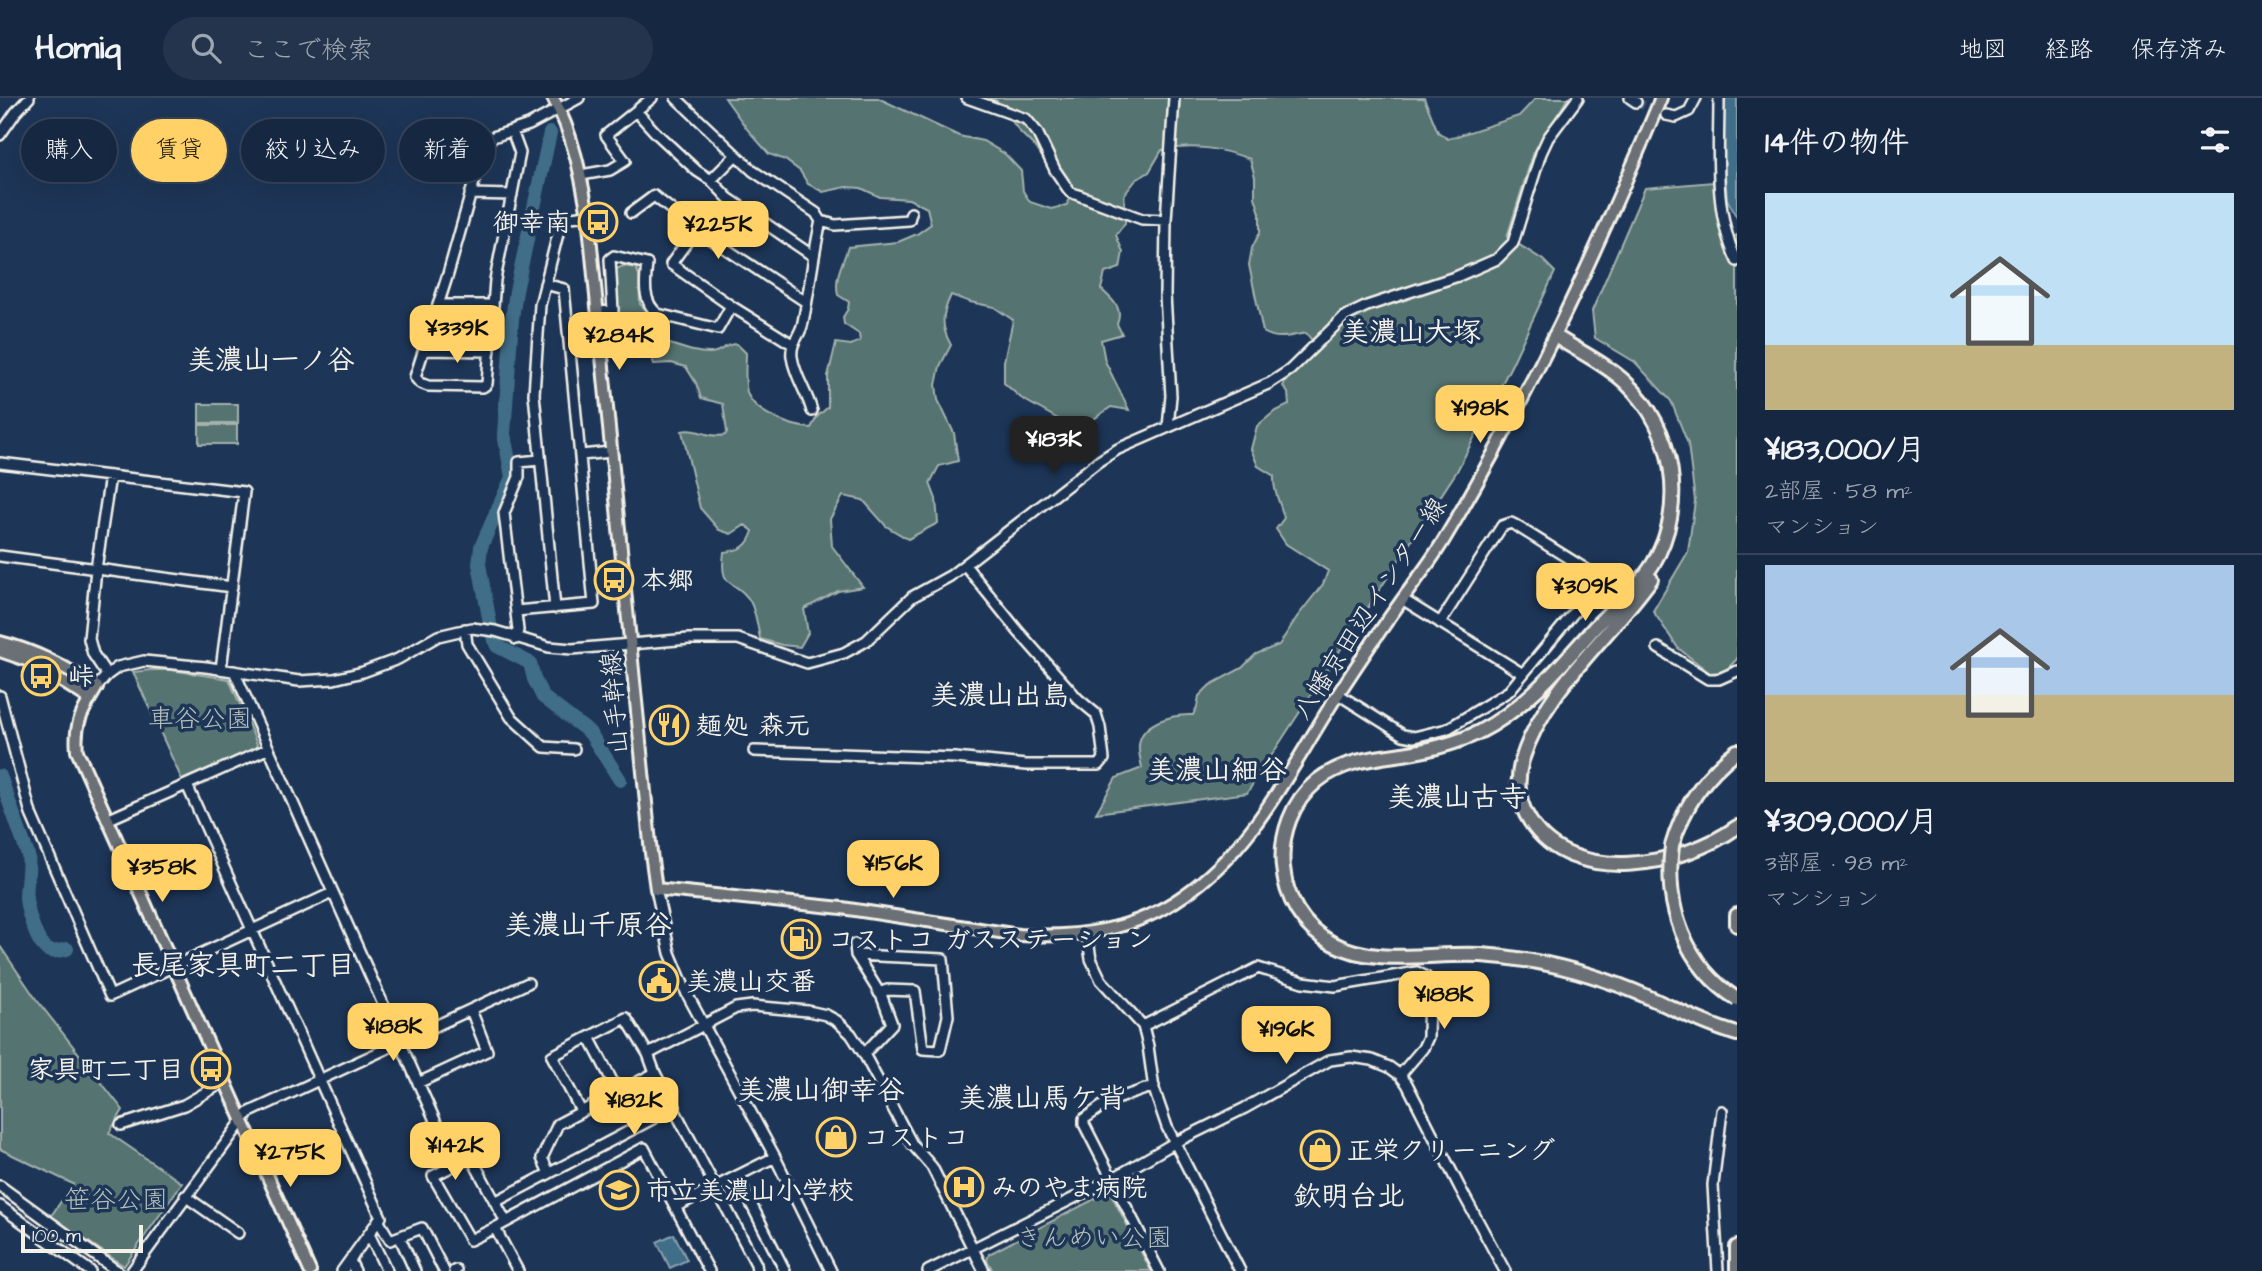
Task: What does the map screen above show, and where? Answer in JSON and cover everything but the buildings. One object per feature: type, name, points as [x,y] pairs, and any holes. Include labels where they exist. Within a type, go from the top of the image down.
[{"type":"highway","points":[[1555,336],[1625,383],[1649,410],[1658,427],[1669,459],[1673,496],[1667,533],[1660,550],[1639,583],[1617,603],[1556,673],[1502,719],[1458,741],[1434,748],[1354,762],[1318,780],[1295,806],[1287,823],[1282,862],[1291,898],[1313,930],[1330,943],[1349,951],[1371,955],[1479,955],[1539,962],[1612,983],[1735,1033]]},
{"type":"highway","points":[[1555,336],[1591,351],[1615,366],[1644,391],[1660,415],[1672,441],[1680,476],[1680,496],[1674,534],[1657,571],[1561,687],[1529,744],[1520,770],[1519,795],[1522,806],[1538,833],[1556,848],[1579,858],[1606,862],[1638,863],[1675,858],[1704,847],[1737,827]]},
{"type":"highway","points":[[1737,751],[1716,769],[1695,794],[1677,829],[1670,864],[1672,897],[1685,940],[1706,972],[1737,999]]},
{"type":"highway","points":[[1737,915],[1737,925]]},
{"type":"highway","points":[[1737,1247],[1737,1271]]},
{"type":"main road","name":"山手幹線","points":[[553,98],[581,175],[588,215],[656,889]]},
{"type":"main road","name":"八幡京田辺インター線","points":[[656,889],[830,906],[1019,935],[1087,934],[1131,923],[1167,906],[1201,883],[1244,839],[1285,782],[1338,694],[1443,541],[1497,448],[1555,336],[1624,187],[1661,98]]},
{"type":"main road","points":[[0,642],[58,662],[97,687],[80,716],[75,733],[77,751],[310,1271]]},
{"type":"main road","points":[[0,651],[29,661],[90,699]]},
{"type":"street","points":[[0,135],[29,98]]},
{"type":"street","points":[[512,131],[520,153],[495,280],[487,384],[483,387],[428,386],[415,377],[485,143],[490,138],[529,125],[579,98]]},
{"type":"street","points":[[581,175],[611,170],[625,161],[606,135],[652,98]]},
{"type":"street","points":[[676,98],[753,171],[816,214],[821,221],[835,225],[909,220],[911,213]]},
{"type":"street","points":[[967,98],[1026,119],[1037,132],[1055,170],[1070,192],[1142,219],[1166,220]]},
{"type":"street","points":[[1168,427],[1171,396],[1165,295],[1166,220],[1174,98]]},
{"type":"street","points":[[97,687],[118,667],[144,661],[299,681],[334,679],[398,659],[438,636],[465,629],[495,631],[549,647],[572,649],[689,639],[738,639],[807,663],[826,659],[866,641],[912,597],[965,565],[1118,449],[1270,383],[1290,370],[1344,317],[1367,306],[1458,276],[1497,259],[1513,243],[1548,138],[1578,98]]},
{"type":"street","points":[[1666,115],[1676,117],[1689,111],[1696,98]]},
{"type":"street","points":[[1719,98],[1719,178],[1727,241],[1737,261]]},
{"type":"street","points":[[636,111],[656,133],[728,198],[813,256]]},
{"type":"street","points":[[711,180],[736,155]]},
{"type":"street","points":[[470,194],[512,195]]},
{"type":"street","points":[[631,213],[654,196],[696,229],[806,302]]},
{"type":"street","points":[[555,608],[534,394],[540,305],[562,218],[588,215]]},
{"type":"street","points":[[812,411],[808,396],[802,391],[792,358],[792,344],[803,326],[821,221]]},
{"type":"street","points":[[696,229],[671,264],[730,306],[792,344]]},
{"type":"street","points":[[598,312],[613,311],[610,259],[614,256],[648,264],[645,288],[651,308],[658,314],[718,329],[730,306]]},
{"type":"street","points":[[516,611],[594,604],[564,289],[545,284]]},
{"type":"street","points":[[438,304],[493,305]]},
{"type":"street","points":[[424,350],[490,351]]},
{"type":"street","points":[[581,455],[611,452]]},
{"type":"street","points":[[516,639],[516,611],[504,513],[519,477],[519,462],[540,460]]},
{"type":"street","points":[[0,463],[244,492],[221,669]]},
{"type":"street","points":[[107,675],[93,654],[89,639],[110,476]]},
{"type":"street","points":[[1338,694],[1393,730],[1414,737],[1447,729],[1509,691],[1596,586],[1596,582],[1592,573],[1511,523],[1502,526],[1440,623]]},
{"type":"street","points":[[0,556],[232,587]]},
{"type":"street","points":[[754,751],[955,758],[1027,765],[1099,765],[1104,759],[1096,714],[1079,699],[1018,631],[965,565]]},
{"type":"street","points":[[1402,599],[1523,674]]},
{"type":"street","points":[[465,629],[467,644],[510,717],[544,747],[574,749]]},
{"type":"street","points":[[1658,648],[1708,679],[1719,679],[1737,671]]},
{"type":"street","points":[[233,671],[446,1145]]},
{"type":"street","points":[[0,696],[32,814],[110,996],[332,893]]},
{"type":"street","points":[[107,820],[267,749]]},
{"type":"street","points":[[187,785],[390,1240],[422,1228],[444,1271]]},
{"type":"street","name":"山手幹線","points":[[656,889],[670,953],[702,1024],[775,1157],[831,1271]]},
{"type":"street","points":[[1087,934],[1091,959],[1101,980],[1143,1026],[1154,1086],[1174,1143],[1240,1271]]},
{"type":"street","points":[[855,944],[856,955],[879,993],[892,1024],[864,1054]]},
{"type":"street","points":[[856,955],[943,959],[948,1016],[940,1050],[923,1049],[915,991],[887,990],[879,993]]},
{"type":"street","points":[[1143,1026],[1258,968],[1303,982],[1335,986],[1417,972],[1429,982],[1429,1038],[1400,1075]]},
{"type":"street","points":[[132,1271],[248,1113],[528,983]]},
{"type":"street","points":[[648,1054],[736,1008],[752,1006],[808,1011],[827,1015],[837,1021],[851,1034],[912,1144],[932,1167],[984,1271]]},
{"type":"street","points":[[418,1083],[487,1051],[471,1010]]},
{"type":"street","points":[[581,1111],[552,1056],[626,1018],[648,1054],[655,1073],[675,1107],[757,1271]]},
{"type":"street","points":[[589,1037],[618,1092]]},
{"type":"street","points":[[928,1271],[1112,1179],[1330,1060],[1351,1057],[1372,1059],[1400,1075],[1408,1084],[1505,1271]]},
{"type":"street","points":[[549,1173],[542,1158],[558,1124],[655,1073]]},
{"type":"street","points":[[121,1125],[184,1105],[224,1082]]},
{"type":"street","points":[[1154,1086],[1108,1102],[1084,1119],[1084,1124],[1159,1271]]},
{"type":"street","points":[[495,1202],[675,1107]]},
{"type":"street","points":[[1718,1271],[1713,1185],[1722,1111]]},
{"type":"street","points":[[506,1222],[471,1157],[433,1176],[470,1240],[506,1222],[644,1148],[709,1271]]},
{"type":"street","points":[[675,1207],[775,1157]]},
{"type":"street","points":[[737,1176],[785,1271]]},
{"type":"street","points":[[0,1186],[117,1271]]},
{"type":"street","points":[[186,1196],[238,1233]]},
{"type":"street","points":[[0,1206],[75,1264],[90,1271]]},
{"type":"street","points":[[26,1225],[36,1212]]},
{"type":"street","points":[[342,1271],[380,1218]]},
{"type":"street","points":[[495,1227],[518,1271]]},
{"type":"street","points":[[369,1234],[387,1271]]},
{"type":"street","points":[[400,1238],[415,1271]]},
{"type":"street","points":[[75,1264],[81,1245]]},
{"type":"street","points":[[350,1261],[355,1271]]},
{"type":"green space","points":[[725,98],[878,98],[959,136],[983,141],[1005,154],[1021,171],[1023,191],[1030,202],[1051,209],[1067,205],[1069,199],[1037,149],[1020,132],[997,101],[989,98],[1424,98],[1438,132],[1448,139],[1519,116],[1536,98],[1568,98],[1533,154],[1507,237],[1543,260],[1555,272],[1457,471],[1247,793],[1096,813],[1116,778],[1142,768],[1139,745],[1145,730],[1168,718],[1193,715],[1199,696],[1210,685],[1242,668],[1256,654],[1279,645],[1323,584],[1328,571],[1286,544],[1276,529],[1284,518],[1274,476],[1258,466],[1251,449],[1257,426],[1274,412],[1289,405],[1288,393],[1283,386],[1293,372],[1318,348],[1306,333],[1279,337],[1263,332],[1249,265],[1252,248],[1260,232],[1260,213],[1250,159],[1206,148],[1162,150],[1149,172],[1136,180],[1124,195],[1125,223],[1116,235],[1123,252],[1120,268],[1105,273],[1101,289],[1118,308],[1117,324],[1122,334],[1101,340],[1105,361],[1129,410],[1111,407],[1085,425],[1074,428],[1021,398],[1004,383],[1004,361],[1013,320],[994,307],[951,295],[944,320],[945,332],[951,345],[940,366],[936,385],[938,400],[954,433],[958,461],[939,466],[930,483],[936,499],[938,523],[908,539],[886,526],[863,500],[843,496],[830,519],[832,546],[863,587],[838,591],[804,609],[808,633],[800,647],[782,645],[760,639],[750,601],[726,579],[724,573],[724,552],[743,547],[753,531],[745,525],[731,534],[719,530],[700,508],[682,431],[725,435],[727,432],[723,404],[701,398],[686,367],[671,363],[654,364],[641,329],[622,328],[614,331],[606,327],[610,319],[619,313],[614,270],[623,266],[636,268],[639,275],[640,304],[653,317],[660,341],[705,353],[737,344],[746,353],[746,383],[751,400],[774,418],[811,428],[817,417],[828,407],[828,376],[836,343],[851,345],[860,341],[859,334],[844,324],[843,317],[849,302],[838,295],[837,288],[838,276],[848,247],[898,242],[931,224],[927,208],[909,199],[880,197],[861,188],[846,187],[823,192],[808,184],[800,171],[785,160],[769,154]]},
{"type":"green space","points":[[1713,182],[1730,238],[1737,235],[1737,659],[1725,671],[1710,673],[1678,648],[1653,611],[1688,552],[1695,501],[1688,444],[1671,401],[1635,362],[1595,338],[1592,311],[1645,188]]},
{"type":"green space","points":[[199,404],[238,404],[238,423],[199,423]]},
{"type":"green space","points":[[199,425],[237,425],[237,444],[199,444]]},
{"type":"green space","name":"車谷公園","points":[[171,670],[229,679],[257,744],[256,748],[182,780],[133,672]]},
{"type":"green space","name":"笹谷公園","points":[[0,946],[36,999],[123,1110],[109,1133],[182,1183],[124,1266],[51,1216],[73,1184],[0,1149]]},
{"type":"green space","name":"きんめい公園","points":[[1106,1193],[1111,1194],[1151,1271],[993,1271],[987,1260],[989,1254]]},
{"type":"water","points":[[1724,98],[1737,98],[1737,218],[1727,199],[1719,108]]},
{"type":"water","points":[[674,1234],[687,1260],[670,1268],[657,1242]]},
{"type":"waterway","points":[[550,133],[512,319],[504,434],[512,477],[481,547],[479,564],[492,634],[497,646],[530,663],[543,697],[590,733],[620,780]]},
{"type":"waterway","points":[[0,776],[28,855],[26,898],[33,925],[46,949],[67,949]]},
{"type":"tunnel","points":[[1636,102],[1666,115]]},
{"type":"place","name":"御幸南","points":[[598,222]]},
{"type":"place","name":"本郷","points":[[614,580]]},
{"type":"place","name":"峠","points":[[41,676]]},
{"type":"place","name":"麺処 森元","points":[[669,725]]},
{"type":"place","name":"コストコ ガスステーション","points":[[801,939]]},
{"type":"place","name":"美濃山交番","points":[[659,981]]},
{"type":"place","name":"家具町二丁目","points":[[211,1069]]},
{"type":"place","name":"コストコ","points":[[836,1137]]},
{"type":"place","name":"正栄クリーニング","points":[[1320,1150]]},
{"type":"place","name":"みのやま病院","points":[[964,1187]]},
{"type":"place","name":"市立美濃山小学校","points":[[619,1190]]},
{"type":"district","name":"美濃山大塚","points":[[1411,331]]},
{"type":"district","name":"美濃山一ノ谷","points":[[271,359]]},
{"type":"district","name":"美濃山出島","points":[[1000,694]]},
{"type":"district","name":"美濃山細谷","points":[[1217,769]]},
{"type":"district","name":"美濃山古寺","points":[[1457,796]]},
{"type":"district","name":"美濃山千原谷","points":[[588,924]]},
{"type":"district","name":"長尾家具町二丁目","points":[[243,964]]},
{"type":"district","name":"美濃山御幸谷","points":[[821,1089]]},
{"type":"district","name":"美濃山馬ケ背","points":[[1042,1097]]},
{"type":"district","name":"欽明台北","points":[[1349,1195]]}]
